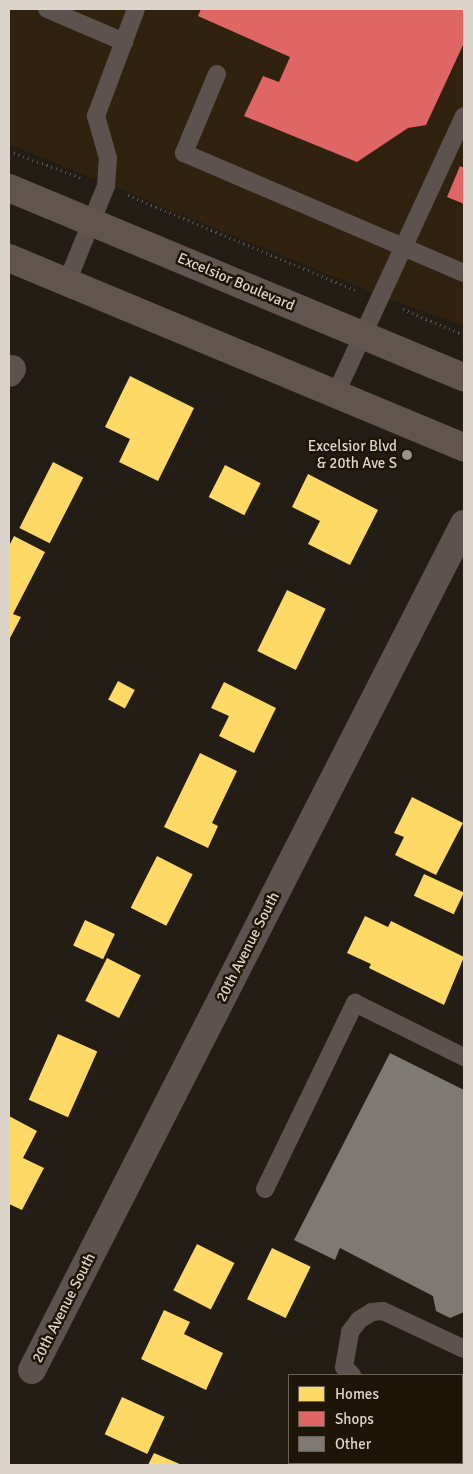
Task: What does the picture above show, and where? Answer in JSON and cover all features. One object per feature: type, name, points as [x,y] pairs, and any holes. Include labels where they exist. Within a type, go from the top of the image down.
[{"type":"main road","name":"Excelsior Boulevard","points":[[9,188],[464,377]]},
{"type":"main road","points":[[9,258],[464,447]]},
{"type":"street","name":"20th Avenue South","points":[[32,1370],[461,538]]},
{"type":"lane","points":[[47,9],[124,42]]},
{"type":"lane","points":[[67,282],[106,186],[108,158],[96,116],[136,9]]},
{"type":"lane","points":[[217,74],[184,153],[464,273]]},
{"type":"lane","points":[[336,393],[377,299],[464,116]]},
{"type":"lane","points":[[264,1189],[355,1003],[464,1057]]},
{"type":"lane","points":[[351,1374],[344,1367],[350,1332],[359,1320],[372,1312],[383,1311],[464,1349]]},
{"type":"path","points":[[9,151],[106,186],[464,335]]},
{"type":"shaded area","points":[[9,9],[464,9],[464,326],[379,295],[9,144]]},
{"type":"building: Homes","points":[[130,376],[194,408],[158,481],[119,462],[130,439],[105,427]]},
{"type":"building: Homes","points":[[53,462],[83,477],[50,543],[19,528]]},
{"type":"building: Homes","points":[[225,465],[261,483],[244,515],[209,497]]},
{"type":"building: Homes","points":[[308,474],[378,510],[350,565],[308,544],[320,521],[292,507]]},
{"type":"building: Homes","points":[[14,536],[45,552],[13,614],[21,617],[9,640],[9,546]]},
{"type":"building: Homes","points":[[287,590],[326,609],[296,670],[257,651]]},
{"type":"building: Homes","points":[[118,681],[135,690],[125,708],[108,700]]},
{"type":"building: Homes","points":[[224,682],[276,708],[254,753],[219,736],[229,716],[211,708]]},
{"type":"building: Homes","points":[[200,753],[237,771],[212,823],[218,826],[208,848],[164,827]]},
{"type":"building: Homes","points":[[412,797],[463,823],[436,875],[395,855],[404,837],[394,833]]},
{"type":"building: Homes","points":[[157,856],[193,874],[166,926],[131,908]]},
{"type":"building: Homes","points":[[424,874],[464,893],[454,914],[414,896]]},
{"type":"building: Homes","points":[[365,916],[388,927],[391,921],[464,957],[444,1005],[369,968],[371,964],[347,953]]},
{"type":"building: Homes","points":[[85,920],[115,934],[103,959],[73,945]]},
{"type":"building: Homes","points":[[107,958],[141,975],[119,1018],[85,1001]]},
{"type":"building: Homes","points":[[58,1034],[97,1051],[68,1117],[29,1100]]},
{"type":"building: Homes","points":[[9,1116],[37,1131],[23,1158],[44,1168],[22,1210],[9,1204]]},
{"type":"building: Homes","points":[[197,1244],[234,1263],[211,1309],[173,1290]]},
{"type":"building: Homes","points":[[272,1248],[311,1267],[286,1318],[247,1299]]},
{"type":"building: Homes","points":[[164,1310],[190,1322],[184,1334],[223,1353],[206,1390],[141,1359]]},
{"type":"building: Homes","points":[[122,1397],[165,1417],[147,1454],[105,1434]]},
{"type":"building: Homes","points":[[154,1453],[182,1465],[148,1465]]},
{"type":"building: Shops","points":[[201,9],[464,9],[464,43],[426,125],[408,128],[357,162],[244,116],[263,76],[279,82],[290,57],[198,16]]},
{"type":"building: Shops","points":[[460,166],[464,168],[464,204],[447,197]]},
{"type":"building: Other","points":[[390,1053],[464,1090],[464,1312],[450,1318],[436,1311],[433,1296],[340,1248],[335,1260],[294,1240]]},
{"type":"place","name":"Excelsior Blvd & 20th Ave S","points":[[407,455]]}]
